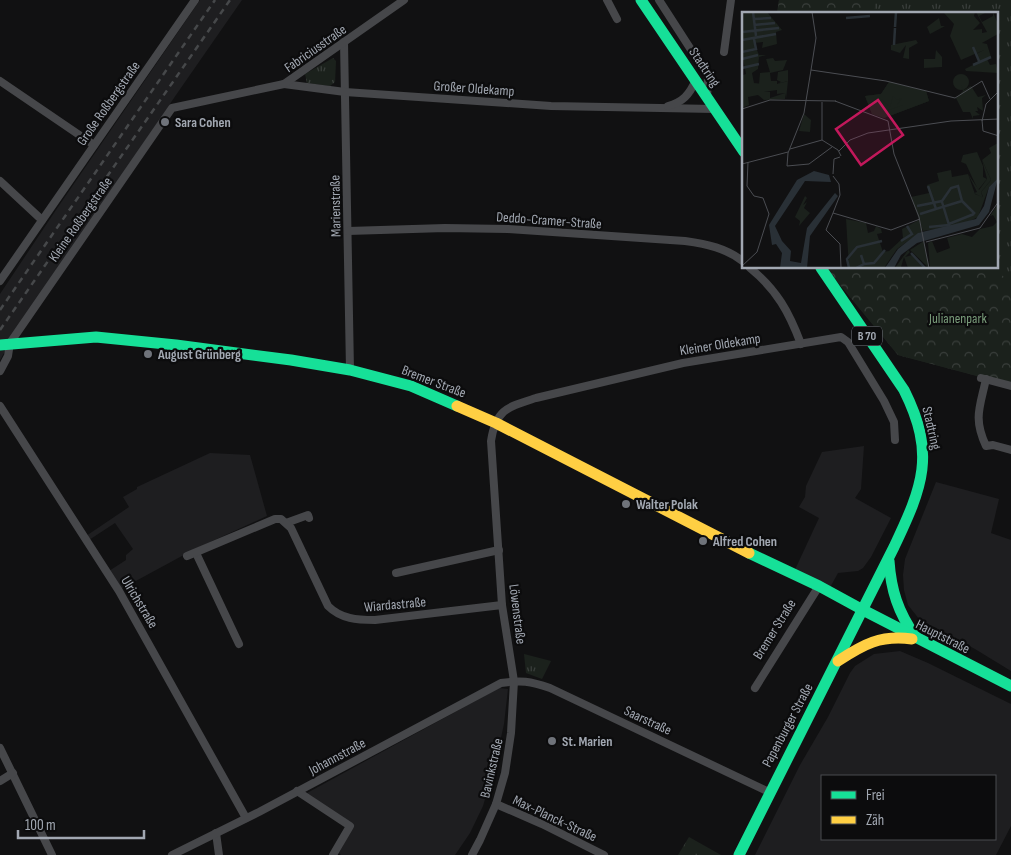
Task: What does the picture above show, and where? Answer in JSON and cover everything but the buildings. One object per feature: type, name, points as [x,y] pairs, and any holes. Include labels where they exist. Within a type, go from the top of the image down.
[{"type":"main road","name":"Stadtring","points":[[641,0],[742,149]]},
{"type":"main road","name":"Stadtring","points":[[822,269],[904,390],[912,405],[921,432],[924,454],[922,481],[916,498],[888,561],[863,610]]},
{"type":"main road","name":"Bremer Straße","points":[[5,344],[96,338],[186,346],[350,370],[411,386],[496,422],[738,548],[819,586],[863,610]]},
{"type":"main road","points":[[888,561],[890,585],[895,604],[918,640]]},
{"type":"main road","name":"Hauptstraße","points":[[863,610],[918,640],[1011,686]]},
{"type":"main road","name":"Papenburger Straße","points":[[740,855],[769,792],[863,610]]},
{"type":"main road","points":[[837,662],[873,640],[892,637],[918,640]]},
{"type":"street","name":"Große Roßbergstraße","points":[[0,281],[194,0]]},
{"type":"street","name":"Fabriciusstraße","points":[[172,108],[284,84],[404,0]]},
{"type":"street","points":[[607,0],[617,19]]},
{"type":"street","points":[[659,0],[708,76],[707,98]]},
{"type":"street","points":[[724,52],[731,0]]},
{"type":"street","name":"Marienstraße","points":[[344,42],[350,370]]},
{"type":"street","name":"Großer Oldekamp","points":[[664,108],[682,101],[688,96],[696,80]]},
{"type":"street","points":[[0,81],[94,145]]},
{"type":"street","name":"Großer Oldekamp","points":[[284,84],[344,92],[551,106],[715,109]]},
{"type":"street","name":"Kleine Roßbergstraße","points":[[0,371],[8,356],[5,344],[172,108]]},
{"type":"street","points":[[0,181],[42,220]]},
{"type":"street","name":"Deddo-Cramer-Straße","points":[[348,231],[445,228],[508,229],[684,241],[710,244],[729,252],[742,261]]},
{"type":"street","points":[[751,269],[773,289],[784,305],[801,344]]},
{"type":"street","name":"Kleiner Oldekamp","points":[[496,422],[507,408],[536,398],[683,363],[841,338],[848,342],[884,401],[894,422],[895,440]]},
{"type":"street","points":[[1011,386],[984,378],[978,416],[980,434],[986,446],[993,445],[1011,450]]},
{"type":"street","name":"Ulrichstraße","points":[[0,406],[120,591],[246,818]]},
{"type":"street","name":"Löwenstraße","points":[[496,422],[492,441],[502,605],[514,681]]},
{"type":"street","points":[[187,556],[275,519],[281,519],[286,522],[308,515],[309,518]]},
{"type":"street","name":"Wiardastraße","points":[[286,522],[291,528],[328,606],[334,613],[343,617],[355,620],[375,620],[502,605]]},
{"type":"street","points":[[396,573],[499,550]]},
{"type":"street","points":[[196,553],[239,644]]},
{"type":"street","name":"Bremer Straße","points":[[755,688],[819,586]]},
{"type":"street","name":"Johannstraße","points":[[172,855],[297,792],[501,683],[514,681]]},
{"type":"street","name":"Saarstraße","points":[[514,681],[530,681],[550,688],[769,792]]},
{"type":"street","name":"Bavinkstraße","points":[[472,855],[496,804],[505,773],[512,733],[514,681]]},
{"type":"street","points":[[0,748],[14,773],[52,855]]},
{"type":"street","points":[[0,781],[14,773]]},
{"type":"street","points":[[297,792],[350,826],[333,855]]},
{"type":"street","name":"Max-Planck-Straße","points":[[496,804],[542,824],[604,855]]},
{"type":"street","points":[[216,833],[220,855]]},
{"type":"shaded area","points":[[200,0],[242,0],[15,334],[0,360],[0,294]]},
{"type":"shaded area","points":[[864,446],[861,489],[855,498],[891,518],[871,557],[863,568],[858,571],[838,573],[828,591],[793,574],[819,518],[799,507],[805,497],[806,486],[822,452]]},
{"type":"shaded area","points":[[210,453],[250,455],[267,516],[193,550],[121,589],[109,571],[126,560],[126,555],[133,549],[115,523],[89,540],[86,536],[129,507],[123,497],[137,489],[137,487]]},
{"type":"shaded area","points":[[936,482],[999,499],[991,533],[1011,540],[1011,671],[975,649],[920,620],[908,605],[903,575],[905,559]]},
{"type":"shaded area","points":[[900,651],[1011,704],[1011,826],[996,855],[755,855],[800,765],[855,666],[874,654]]},
{"type":"shaded area","points":[[499,688],[508,689],[504,724],[495,765],[483,806],[470,833],[455,855],[341,855],[339,853],[353,826],[307,793]]},
{"type":"green space","name":"Julianenpark","points":[[779,0],[1011,0],[1011,385],[898,355],[827,269],[998,269],[998,12],[777,12]]},
{"type":"green space","points":[[779,0],[875,0],[874,12],[777,12]]},
{"type":"green space","points":[[333,58],[336,61],[335,82],[330,86],[307,83],[305,74]]},
{"type":"green space","name":"Julianenpark","points":[[827,269],[985,269],[1011,279],[1011,385],[898,355]]},
{"type":"green space","points":[[524,654],[551,661],[542,679],[526,673]]},
{"type":"green space","points":[[689,837],[721,855],[678,855]]},
{"type":"railway","points":[[0,310],[215,0]]},
{"type":"railway","points":[[0,330],[230,0]]},
{"type":"traffic: fast","points":[[641,0],[742,149]]},
{"type":"traffic: fast","points":[[739,855],[894,547],[912,506],[922,470],[923,452],[920,433],[904,390],[822,269]]},
{"type":"traffic: fast","points":[[0,345],[96,337],[291,360],[350,370],[411,386],[457,406]]},
{"type":"traffic: fast","points":[[749,553],[819,586],[863,610]]},
{"type":"traffic: fast","points":[[889,561],[896,600],[915,636]]},
{"type":"traffic: fast","points":[[863,610],[1011,686]]},
{"type":"traffic: slow","points":[[457,406],[496,423],[749,553]]},
{"type":"traffic: slow","points":[[838,661],[873,642],[891,638],[912,639]]},
{"type":"place","name":"Sara Cohen","points":[[165,122]]},
{"type":"place","name":"August Grünberg","points":[[148,354]]},
{"type":"place","name":"Walter Polak","points":[[626,504]]},
{"type":"place","name":"Alfred Cohen","points":[[703,541]]},
{"type":"place","name":"St. Marien","points":[[552,741]]}]
